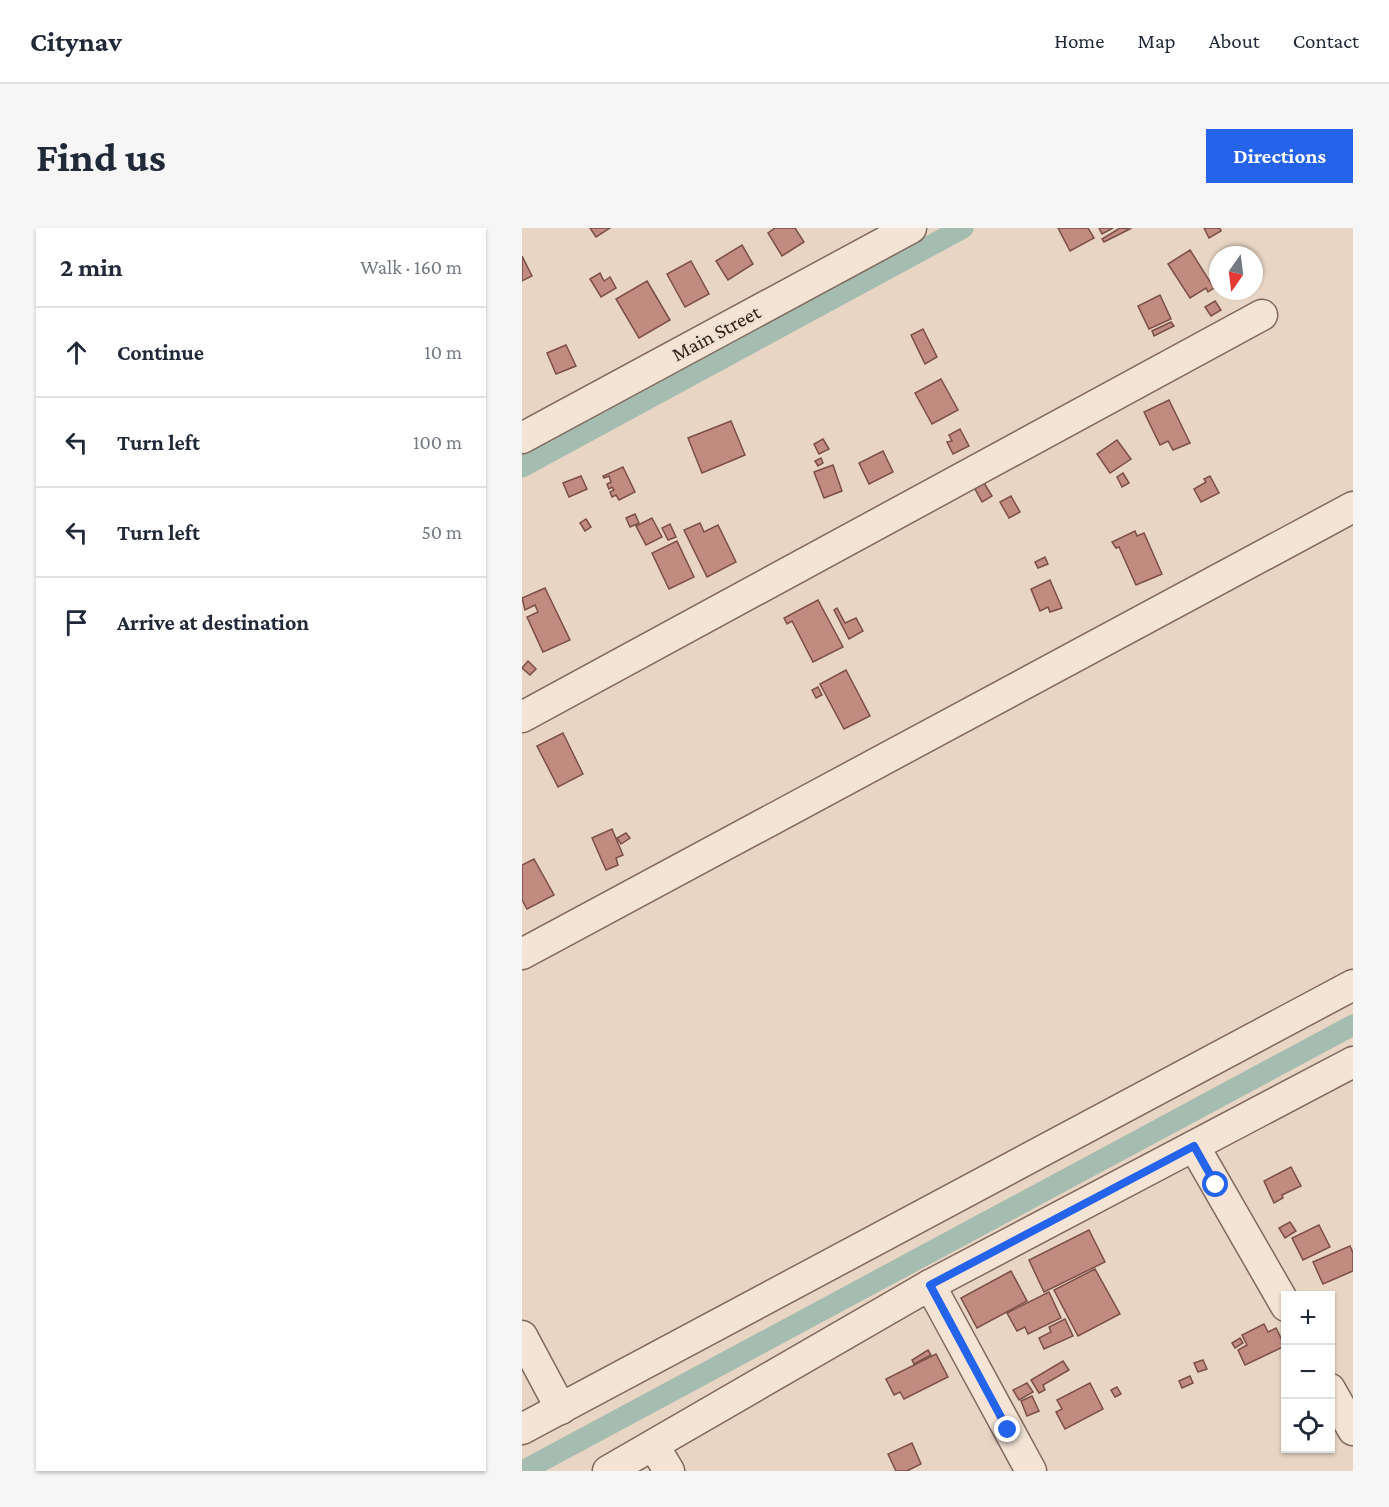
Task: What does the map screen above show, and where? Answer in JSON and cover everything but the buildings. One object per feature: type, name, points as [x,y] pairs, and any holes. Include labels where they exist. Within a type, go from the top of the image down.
[{"type":"street","name":"Main Street","points":[[522,438],[911,228]]},
{"type":"street","points":[[522,717],[1262,315]]},
{"type":"street","points":[[522,954],[1353,507]]},
{"type":"street","points":[[522,1429],[1353,985]]},
{"type":"street","points":[[608,1471],[930,1285],[1353,1062]]},
{"type":"street","points":[[1194,1146],[1281,1297]]},
{"type":"street","points":[[930,1285],[1031,1471]]},
{"type":"street","points":[[522,1336],[561,1409]]},
{"type":"street","points":[[1335,1398],[1353,1430]]},
{"type":"street","points":[[654,1446],[669,1471]]},
{"type":"waterway","points":[[522,467],[963,228]]},
{"type":"waterway","points":[[523,1471],[1353,1025]]},
{"type":"route","points":[[1008,1430],[930,1285],[1194,1146],[1216,1185]]}]
